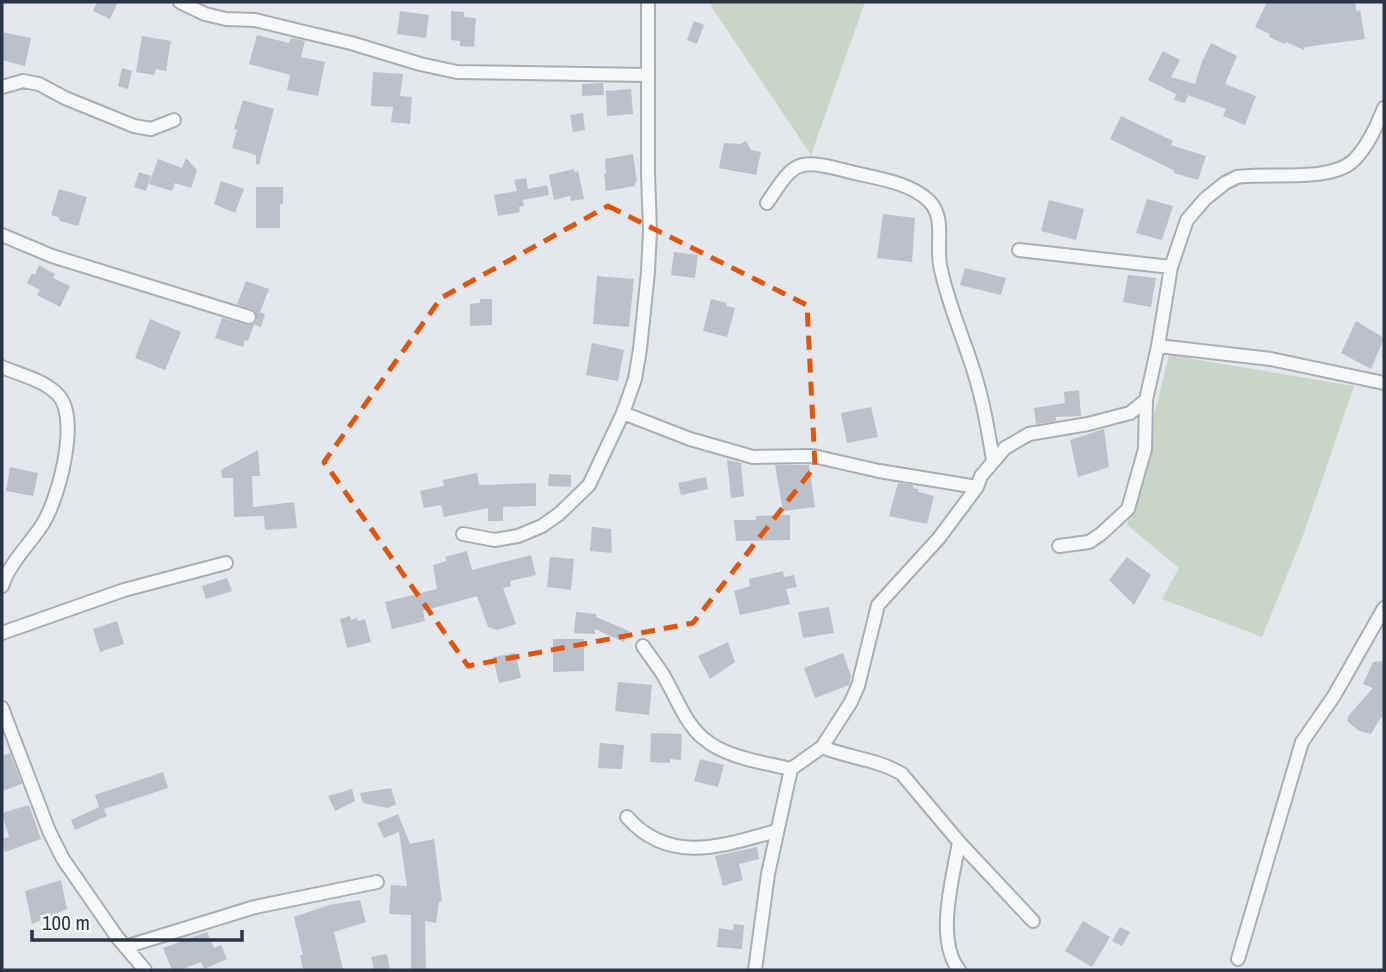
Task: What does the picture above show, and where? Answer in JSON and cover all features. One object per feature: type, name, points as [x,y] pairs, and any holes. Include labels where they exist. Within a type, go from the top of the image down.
[{"type":"street","points":[[180,2],[205,14],[278,25],[457,72],[647,75]]},
{"type":"street","points":[[463,534],[495,540],[518,536],[542,526],[559,514],[589,485],[623,413],[635,379],[648,272],[650,230],[648,2]]},
{"type":"street","points":[[2,87],[23,81],[39,84],[65,98],[134,126],[151,129],[174,120]]},
{"type":"street","points":[[1059,546],[1088,542],[1101,534],[1128,509],[1145,449],[1146,400],[1171,267],[1187,220],[1206,199],[1237,177],[1253,174],[1322,174],[1339,169],[1354,160],[1374,132],[1384,108]]},
{"type":"street","points":[[767,203],[783,179],[799,164],[818,163],[892,182],[911,189],[928,200],[936,210],[939,261],[944,286],[975,375],[993,460]]},
{"type":"street","points":[[2,235],[52,256],[249,317]]},
{"type":"street","points":[[1019,250],[1171,267]]},
{"type":"street","points":[[1158,346],[1271,359],[1384,383]]},
{"type":"street","points":[[2,367],[28,377],[58,396],[64,405],[68,423],[57,496],[40,529],[15,561],[2,586]]},
{"type":"street","points":[[755,970],[761,914],[776,831],[791,769],[822,747],[839,723],[858,686],[878,605],[939,538],[978,487],[981,476],[1005,448],[1029,434],[1130,413],[1146,400]]},
{"type":"street","points":[[623,413],[690,439],[753,457],[813,456],[879,471],[978,487]]},
{"type":"street","points":[[2,633],[124,590],[226,563]]},
{"type":"street","points":[[1238,959],[1302,742],[1334,696],[1384,608]]},
{"type":"street","points":[[643,646],[702,738],[744,757],[791,769]]},
{"type":"street","points":[[2,708],[63,859],[125,947],[145,970]]},
{"type":"street","points":[[822,747],[843,756],[862,757],[891,767],[902,774],[959,842],[1032,921]]},
{"type":"street","points":[[627,817],[640,832],[657,842],[694,849],[776,831]]},
{"type":"street","points":[[959,842],[950,894],[947,934],[951,960],[959,970]]},
{"type":"street","points":[[125,947],[255,907],[377,882]]},
{"type":"highlighted area","points":[[608,206],[807,305],[815,466],[693,623],[468,666],[324,462],[441,298]]},
{"type":"green space","points":[[713,2],[865,2],[811,155],[711,6]]},
{"type":"green space","points":[[1169,355],[1354,386],[1304,533],[1262,637],[1162,599],[1179,568],[1127,525]]},
{"type":"building","points":[[97,2],[118,2],[110,19],[93,11]]},
{"type":"building","points":[[1267,2],[1355,2],[1357,12],[1360,10],[1365,39],[1305,47],[1304,50],[1286,42],[1285,44],[1255,27]]},
{"type":"building","points":[[400,11],[429,15],[426,38],[397,34]]},
{"type":"building","points":[[451,11],[464,12],[464,17],[476,18],[474,47],[460,46],[460,41],[451,40]]},
{"type":"building","points":[[694,21],[704,25],[697,44],[687,40]]},
{"type":"building","points":[[2,32],[31,38],[25,66],[2,60]]},
{"type":"building","points":[[257,35],[289,43],[291,38],[305,41],[301,57],[325,62],[318,96],[287,90],[290,75],[249,64]]},
{"type":"building","points":[[142,36],[171,41],[166,71],[156,69],[154,75],[136,72]]},
{"type":"building","points":[[1211,43],[1237,56],[1225,84],[1256,96],[1245,125],[1223,116],[1226,109],[1188,95],[1185,103],[1174,100],[1176,94],[1148,80],[1163,51],[1180,60],[1171,77],[1195,84]]},
{"type":"building","points":[[122,68],[132,71],[128,89],[118,86]]},
{"type":"building","points":[[373,72],[403,74],[400,96],[412,97],[410,124],[391,122],[393,107],[371,106]]},
{"type":"building","points":[[603,83],[604,95],[582,96],[582,84]]},
{"type":"building","points":[[631,89],[633,114],[607,116],[606,91]]},
{"type":"building","points":[[243,100],[274,109],[259,165],[256,164],[256,155],[232,148],[237,130],[234,129]]},
{"type":"building","points":[[583,113],[585,130],[573,132],[570,115]]},
{"type":"building","points":[[1121,116],[1173,141],[1171,145],[1206,156],[1198,180],[1174,173],[1175,171],[1110,139]]},
{"type":"building","points":[[746,141],[751,150],[761,152],[756,175],[719,168],[724,143],[740,144]]},
{"type":"building","points":[[633,154],[637,182],[635,186],[606,191],[605,159]]},
{"type":"building","points":[[186,158],[197,170],[191,188],[175,183],[172,191],[149,184],[158,159],[182,168]]},
{"type":"building","points":[[574,169],[575,172],[578,171],[584,199],[571,201],[570,196],[554,200],[549,175]]},
{"type":"building","points":[[139,172],[151,176],[146,191],[134,187]]},
{"type":"building","points":[[526,178],[528,189],[547,185],[549,195],[523,200],[524,206],[519,207],[520,212],[498,216],[494,195],[517,191],[514,180]]},
{"type":"building","points":[[221,181],[244,189],[235,213],[214,204]]},
{"type":"building","points":[[256,187],[283,187],[280,228],[256,228]]},
{"type":"building","points":[[59,189],[87,197],[78,226],[60,221],[58,217],[51,215]]},
{"type":"building","points":[[1147,199],[1173,206],[1162,240],[1136,233]]},
{"type":"building","points":[[1049,200],[1084,209],[1076,240],[1041,231]]},
{"type":"building","points":[[883,214],[915,218],[912,262],[877,258]]},
{"type":"building","points":[[674,252],[698,255],[695,278],[671,275]]},
{"type":"building","points":[[39,265],[55,274],[53,278],[70,286],[60,307],[37,295],[40,290],[27,283],[32,273],[35,275]]},
{"type":"building","points":[[965,268],[1006,278],[1001,295],[960,285]]},
{"type":"building","points":[[1128,275],[1156,278],[1151,307],[1123,302]]},
{"type":"building","points":[[597,276],[634,279],[629,327],[593,324]]},
{"type":"building","points":[[246,281],[269,289],[260,312],[265,314],[261,327],[254,325],[243,347],[215,338],[222,318],[247,325],[254,324],[257,320],[255,311],[237,304]]},
{"type":"building","points":[[480,299],[492,299],[492,325],[470,326],[470,304],[480,303]]},
{"type":"building","points":[[711,299],[735,308],[727,337],[703,331]]},
{"type":"building","points":[[150,319],[181,332],[165,370],[135,358]]},
{"type":"building","points":[[1356,321],[1384,338],[1371,369],[1341,353]]},
{"type":"building","points":[[592,343],[624,350],[618,381],[586,375]]},
{"type":"building","points":[[1079,390],[1081,416],[1056,417],[1056,421],[1036,424],[1034,408],[1065,403],[1064,392]]},
{"type":"building","points":[[871,407],[878,437],[847,443],[841,413]]},
{"type":"building","points":[[1104,429],[1109,467],[1078,477],[1070,440]]},
{"type":"building","points":[[258,450],[260,476],[252,476],[253,507],[294,502],[297,528],[265,530],[264,516],[234,517],[233,478],[222,478],[221,470]]},
{"type":"building","points":[[727,460],[741,463],[744,496],[731,498]]},
{"type":"building","points":[[775,465],[809,465],[815,507],[783,511]]},
{"type":"building","points":[[10,467],[38,473],[33,496],[6,491]]},
{"type":"building","points":[[477,473],[479,485],[536,483],[536,506],[503,507],[503,521],[488,521],[488,508],[444,517],[441,505],[424,508],[420,491],[444,486],[443,480]]},
{"type":"building","points":[[549,474],[571,475],[571,487],[548,486]]},
{"type":"building","points":[[706,477],[708,489],[681,495],[678,483]]},
{"type":"building","points":[[898,483],[913,485],[913,488],[919,489],[918,492],[934,496],[927,524],[889,516]]},
{"type":"building","points":[[790,515],[790,540],[736,541],[734,520]]},
{"type":"building","points":[[592,527],[611,529],[612,553],[590,551]]},
{"type":"building","points":[[467,551],[472,570],[531,555],[536,575],[510,581],[511,586],[503,588],[516,624],[497,630],[488,627],[477,596],[423,611],[425,621],[392,629],[385,602],[437,589],[433,565],[447,561],[445,557]]},
{"type":"building","points":[[550,557],[574,559],[571,590],[547,587]]},
{"type":"building","points":[[1127,557],[1151,575],[1134,605],[1109,580]]},
{"type":"building","points":[[783,571],[784,577],[794,575],[797,587],[786,589],[790,604],[740,615],[734,591],[750,586],[749,579]]},
{"type":"building","points":[[227,578],[232,591],[206,599],[202,586]]},
{"type":"building","points":[[829,607],[834,633],[803,638],[798,612]]},
{"type":"building","points":[[576,612],[596,614],[596,617],[629,631],[624,642],[595,629],[595,634],[574,633]]},
{"type":"building","points":[[350,616],[351,620],[365,619],[371,642],[347,648],[340,619]]},
{"type":"building","points":[[117,621],[124,644],[100,652],[93,629]]},
{"type":"building","points":[[553,639],[584,639],[584,671],[553,672]]},
{"type":"building","points":[[728,642],[735,662],[710,679],[698,656]]},
{"type":"building","points":[[515,653],[521,678],[499,683],[493,657]]},
{"type":"building","points":[[843,653],[851,676],[849,685],[815,698],[804,668]]},
{"type":"building","points":[[1384,661],[1384,719],[1381,717],[1371,734],[1359,731],[1347,721],[1349,715],[1373,688],[1363,684],[1373,662]]},
{"type":"building","points":[[618,682],[652,685],[649,715],[615,711]]},
{"type":"building","points":[[651,733],[682,734],[681,760],[670,759],[670,763],[650,762]]},
{"type":"building","points":[[600,743],[624,745],[622,769],[598,768]]},
{"type":"building","points":[[10,753],[22,784],[2,791],[2,756]]},
{"type":"building","points":[[700,759],[724,765],[718,787],[694,781]]},
{"type":"building","points":[[163,772],[168,788],[104,809],[107,816],[75,830],[71,820],[99,807],[95,795]]},
{"type":"building","points":[[391,788],[396,804],[388,808],[363,803],[360,793]]},
{"type":"building","points":[[352,789],[355,801],[335,811],[328,796]]},
{"type":"building","points":[[29,805],[41,839],[5,852],[2,839],[9,837],[2,813]]},
{"type":"building","points":[[398,814],[410,844],[434,839],[442,901],[439,902],[436,923],[425,921],[426,970],[411,970],[411,915],[389,914],[391,885],[407,886],[399,832],[384,838],[377,823]]},
{"type":"building","points":[[757,847],[759,859],[739,864],[743,880],[723,886],[715,856]]},
{"type":"building","points":[[61,880],[67,909],[32,924],[25,891]]},
{"type":"building","points":[[360,900],[366,922],[334,932],[343,970],[303,970],[300,955],[303,955],[294,917],[329,905]]},
{"type":"building","points":[[1083,921],[1110,937],[1092,967],[1065,951]]},
{"type":"building","points":[[734,924],[744,925],[742,949],[717,947],[719,928],[733,930]]},
{"type":"building","points":[[1120,927],[1130,932],[1122,946],[1112,941]]},
{"type":"building","points":[[207,932],[214,948],[221,945],[227,959],[204,969],[201,962],[180,970],[172,970],[163,948]]},
{"type":"building","points":[[387,954],[390,970],[374,970],[371,957]]}]
